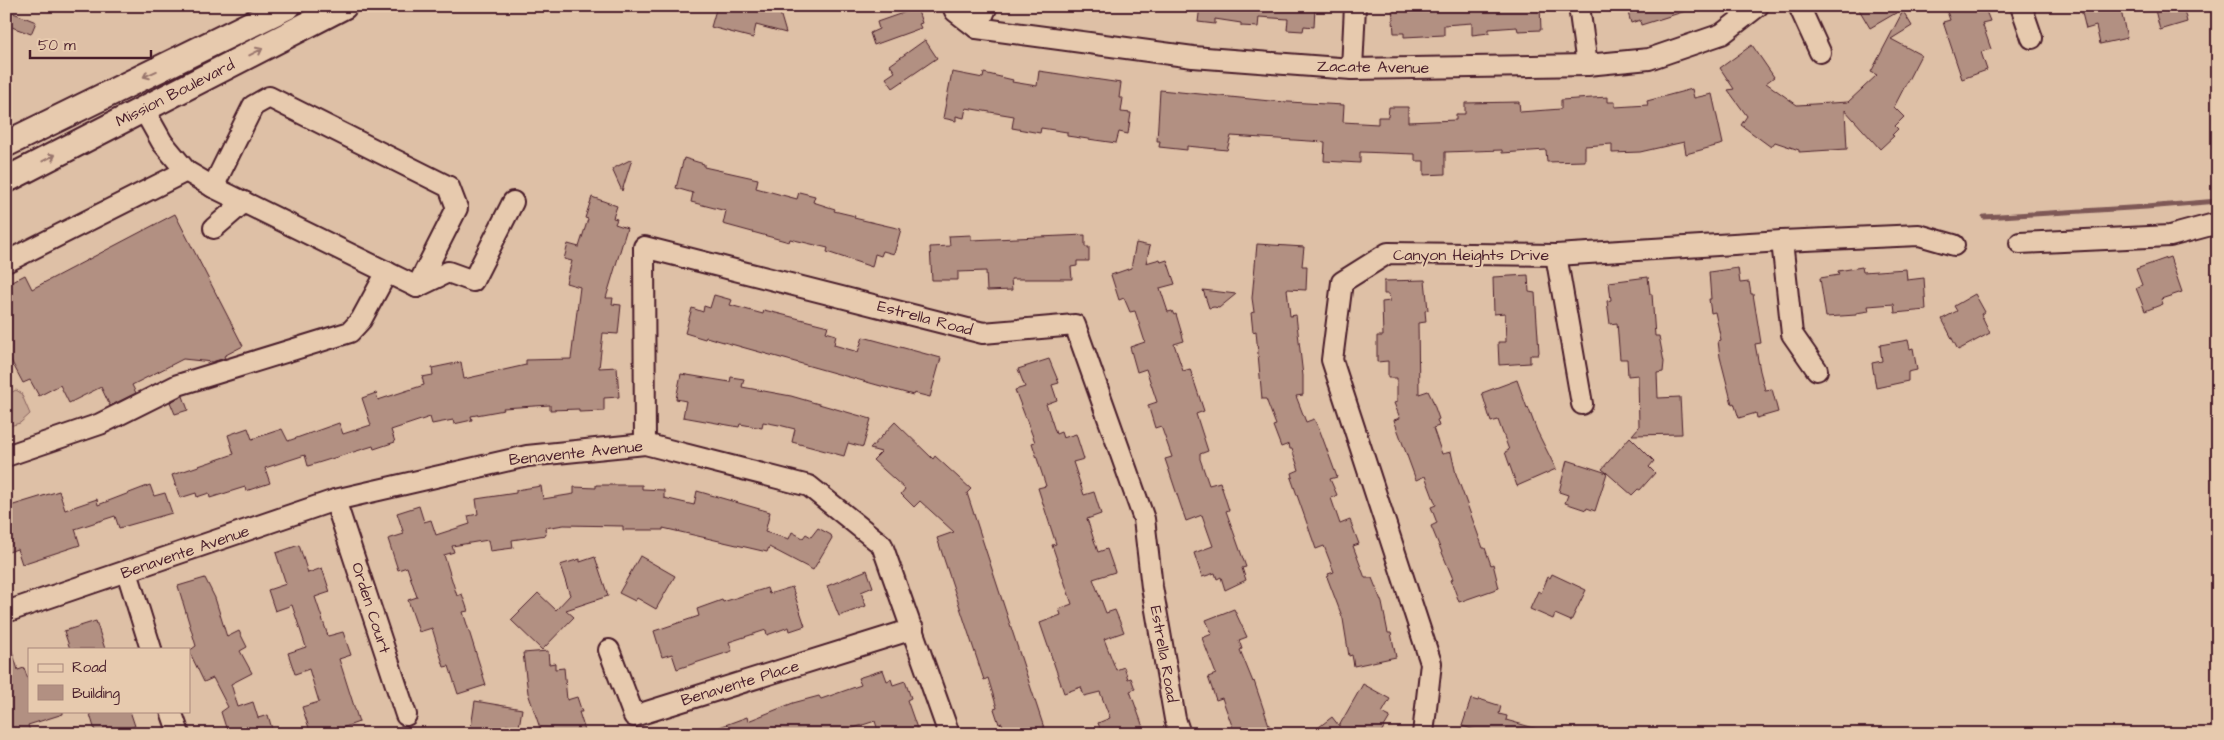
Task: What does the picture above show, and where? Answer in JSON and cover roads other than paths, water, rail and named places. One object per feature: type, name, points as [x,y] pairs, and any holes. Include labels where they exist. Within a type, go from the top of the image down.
[{"type":"main road","name":"Mission Boulevard","points":[[6,144],[288,6]]},
{"type":"main road","name":"Mission Boulevard","points":[[6,180],[344,6]]},
{"type":"street","points":[[953,6],[956,11],[977,28],[986,6]]},
{"type":"street","points":[[1352,69],[1355,6]]},
{"type":"street","points":[[1579,6],[1588,65]]},
{"type":"street","name":"Zacate Avenue","points":[[977,28],[1193,57],[1352,69],[1588,65],[1649,59],[1685,47],[1722,34],[1758,6]]},
{"type":"street","points":[[1799,6],[1820,52]]},
{"type":"street","points":[[2021,6],[2032,38]]},
{"type":"street","points":[[213,187],[253,106],[269,97],[449,187],[457,208],[417,287]]},
{"type":"street","points":[[144,110],[162,142],[186,171],[213,187],[417,287]]},
{"type":"street","points":[[6,262],[186,171]]},
{"type":"street","points":[[214,228],[244,202]]},
{"type":"street","points":[[417,287],[448,272],[473,281],[514,202]]},
{"type":"street","points":[[2020,243],[2170,236],[2218,223]]},
{"type":"street","name":"Canyon Heights Drive","points":[[1423,734],[1431,663],[1332,360],[1342,282],[1388,253],[1556,255],[1782,241],[1919,235],[1954,245]]},
{"type":"street","points":[[1782,241],[1792,334],[1817,370]]},
{"type":"street","name":"Estrella Road","points":[[645,444],[644,247],[983,332],[1076,325],[1144,519],[1152,587],[1175,720],[1180,734]]},
{"type":"street","points":[[1556,255],[1582,404]]},
{"type":"street","points":[[6,456],[100,424],[178,385],[350,332],[361,320],[387,272]]},
{"type":"street","name":"Benavente Avenue","points":[[6,612],[336,500],[527,456],[645,444],[809,486],[882,544],[949,734]]},
{"type":"street","name":"Orden Court","points":[[336,500],[406,715]]},
{"type":"street","points":[[127,572],[152,648]]},
{"type":"street","name":"Benavente Place","points":[[609,650],[634,716],[913,629]]},
{"type":"street","points":[[172,712],[179,734]]},
{"type":"waterway","points":[[1984,217],[2218,201]]}]
